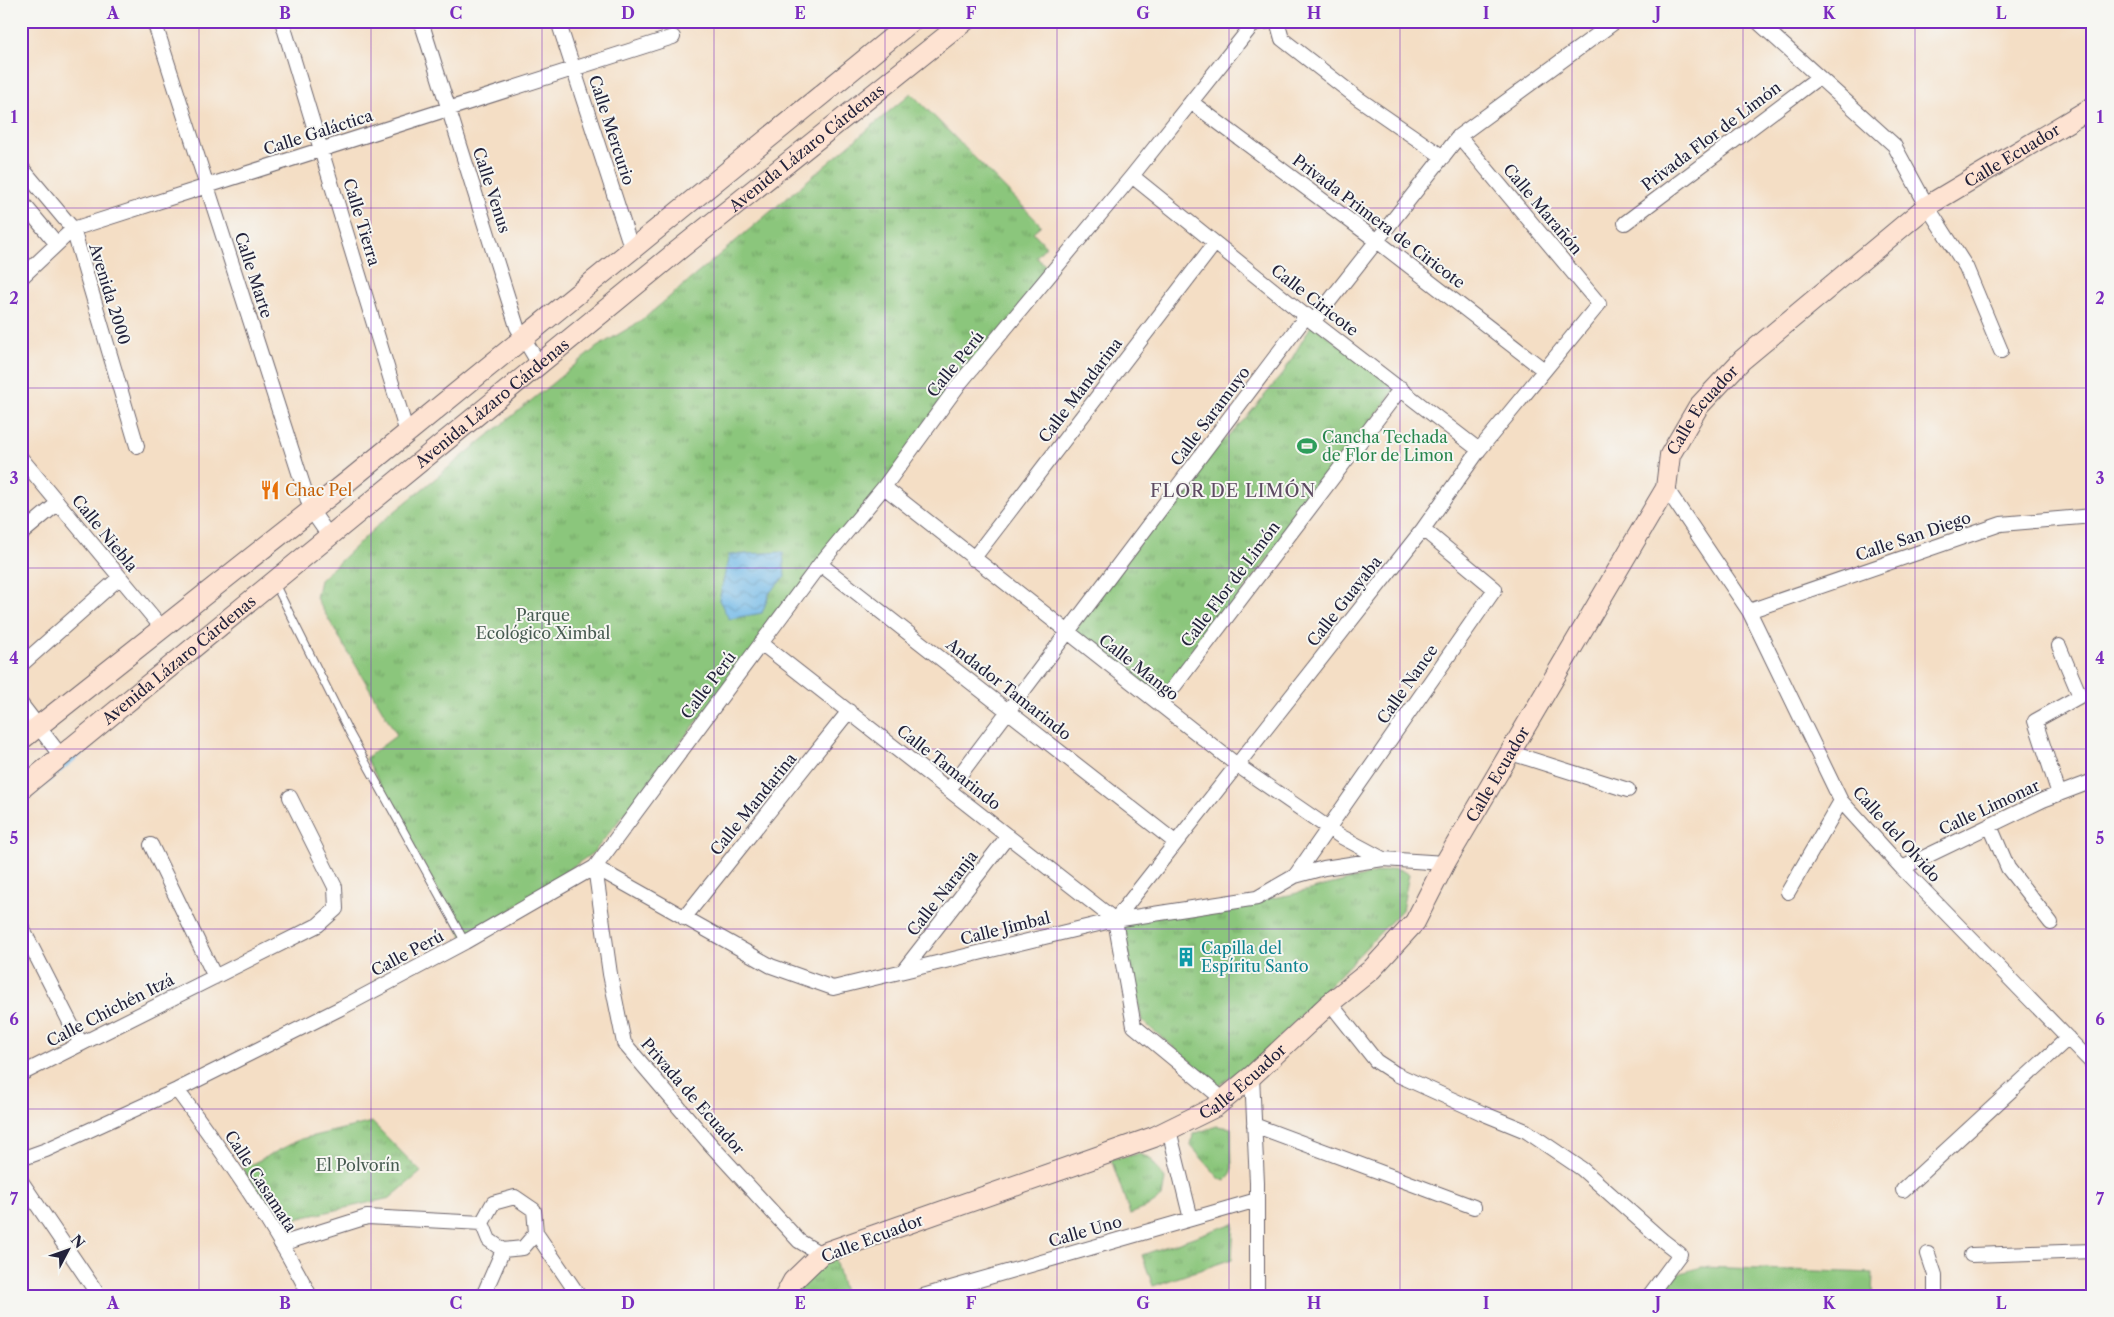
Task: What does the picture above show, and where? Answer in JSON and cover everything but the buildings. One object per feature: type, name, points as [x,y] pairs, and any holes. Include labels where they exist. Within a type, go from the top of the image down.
[{"type":"main road","name":"Avenida Lázaro Cárdenas","points":[[21,740],[163,629],[407,433],[912,21]]},
{"type":"main road","name":"Avenida Lázaro Cárdenas","points":[[21,789],[538,364],[965,21]]},
{"type":"main road","name":"Calle Ecuador","points":[[785,1296],[793,1281],[821,1254],[1154,1137],[1215,1107],[1252,1076],[1330,1003],[1371,970],[1415,922],[1445,863],[1666,488],[1670,455],[1698,407],[1742,360],[1927,206],[2093,107]]},
{"type":"main road","points":[[657,229],[676,252]]},
{"type":"street","name":"Calle Marte","points":[[154,21],[310,510],[329,536]]},
{"type":"street","name":"Calle Tierra","points":[[282,21],[407,433]]},
{"type":"street","name":"Calle Venus","points":[[422,21],[517,327],[538,364]]},
{"type":"street","name":"Calle Mercurio","points":[[558,21],[632,250]]},
{"type":"street","name":"Calle Perú","points":[[21,1159],[46,1150],[177,1090],[341,1008],[466,942],[595,867],[820,564],[884,488],[960,383],[1132,176],[1254,22],[1271,21]]},
{"type":"street","points":[[1277,21],[1282,39],[1359,99],[1443,157]]},
{"type":"street","name":"Calle Saramuyo","points":[[950,788],[1310,318],[1377,241],[1459,136],[1616,21]]},
{"type":"street","points":[[1757,21],[1894,145],[1927,206],[1966,267],[2001,351]]},
{"type":"street","name":"Calle Galáctica","points":[[73,229],[673,37]]},
{"type":"street","name":"Privada Flor de Limón","points":[[1625,223],[1818,77]]},
{"type":"street","name":"Privada Primera de Ciricote","points":[[1191,102],[1377,241],[1544,370]]},
{"type":"street","name":"Calle Marañón","points":[[1459,136],[1599,304]]},
{"type":"street","name":"Avenida 2000","points":[[21,167],[73,229],[137,446]]},
{"type":"street","name":"Calle Ciricote","points":[[1132,176],[1479,450]]},
{"type":"street","points":[[21,201],[57,244]]},
{"type":"street","points":[[21,278],[73,229]]},
{"type":"street","name":"Calle Mandarina","points":[[973,559],[1215,243]]},
{"type":"street","name":"Calle Guayaba","points":[[1115,920],[1423,529],[1479,450],[1599,304]]},
{"type":"street","name":"Calle Flor de Limón","points":[[1160,705],[1401,388]]},
{"type":"street","name":"Calle Niebla","points":[[21,458],[163,629]]},
{"type":"street","name":"Calle Mango","points":[[884,488],[1237,765],[1328,828],[1383,858]]},
{"type":"street","name":"Calle del Olvido","points":[[1666,488],[1749,611],[1841,801],[1902,868],[2093,1064]]},
{"type":"street","points":[[21,534],[58,503]]},
{"type":"street","name":"Calle San Diego","points":[[1749,611],[2001,524],[2093,516]]},
{"type":"street","name":"Calle Nance","points":[[1295,876],[1495,589],[1423,529]]},
{"type":"street","name":"Andador Tamarindo","points":[[820,564],[1175,842]]},
{"type":"street","points":[[21,665],[119,578]]},
{"type":"street","name":"Calle Tamarindo","points":[[761,643],[950,788],[1115,920]]},
{"type":"street","points":[[2058,794],[2035,721],[2080,696],[2059,646]]},
{"type":"street","points":[[21,704],[61,756]]},
{"type":"street","name":"Calle Mandarina","points":[[684,918],[849,711]]},
{"type":"street","points":[[1511,752],[1628,790]]},
{"type":"street","name":"Calle Limonar","points":[[1902,868],[2058,794],[2093,781]]},
{"type":"street","name":"Calle Chichén Itzá","points":[[21,1074],[318,925],[336,909],[335,887],[290,797]]},
{"type":"street","points":[[1788,892],[1841,801]]},
{"type":"street","points":[[1990,826],[2008,868],[2051,923]]},
{"type":"street","name":"Calle Naranja","points":[[903,971],[1008,836]]},
{"type":"street","points":[[151,845],[215,977]]},
{"type":"street","name":"Calle Jimbal","points":[[595,867],[771,966],[832,988],[1115,920],[1257,898],[1295,876],[1324,868],[1383,858],[1445,863]]},
{"type":"street","name":"Privada de Ecuador","points":[[595,867],[610,974],[624,1043],[711,1145],[799,1241],[821,1254]]},
{"type":"street","points":[[1115,920],[1134,1026],[1224,1100]]},
{"type":"street","points":[[21,926],[81,1044]]},
{"type":"street","points":[[1330,1003],[1376,1061],[1396,1074],[1526,1131],[1582,1169],[1680,1254],[1649,1296]]},
{"type":"street","points":[[1903,1190],[2068,1038]]},
{"type":"street","points":[[1252,1076],[1257,1200],[1256,1296]]},
{"type":"street","name":"Calle Casamata","points":[[177,1090],[236,1170],[310,1296]]},
{"type":"street","points":[[1254,1125],[1474,1208]]},
{"type":"street","points":[[1169,1130],[1191,1219]]},
{"type":"street","points":[[21,1181],[99,1296]]},
{"type":"street","points":[[482,1223],[493,1203],[516,1197],[534,1210],[536,1233],[579,1296]]},
{"type":"street","name":"Calle Uno","points":[[930,1295],[1257,1200]]},
{"type":"street","points":[[281,1244],[367,1217],[482,1223]]},
{"type":"street","points":[[482,1223],[489,1240],[503,1250],[523,1248],[536,1233]]},
{"type":"street","points":[[483,1296],[503,1250]]},
{"type":"street","points":[[1971,1254],[2093,1251]]},
{"type":"street","points":[[1928,1254],[1935,1276],[1935,1296]]},
{"type":"lane","points":[[274,581],[349,732],[466,942]]},
{"type":"green space","name":"Parque Ecológico Ximbal","points":[[911,93],[1041,225],[1033,232],[1046,246],[1036,257],[1053,272],[594,852],[465,942],[366,758],[397,735],[316,598],[320,580],[378,525],[597,347],[641,321]]},
{"type":"green space","points":[[1312,324],[1396,388],[1160,702],[1073,633],[1195,468],[1246,418],[1284,372]]},
{"type":"green space","points":[[1396,868],[1409,874],[1402,910],[1261,1057],[1219,1085],[1142,1021],[1120,922],[1289,895]]},
{"type":"green space","name":"El Polvorín","points":[[372,1122],[421,1172],[390,1198],[282,1222],[242,1169],[301,1139]]},
{"type":"green space","points":[[1217,1126],[1231,1128],[1232,1172],[1225,1181],[1220,1179],[1191,1146],[1193,1134]]},
{"type":"green space","points":[[1139,1154],[1150,1158],[1165,1179],[1162,1197],[1146,1208],[1130,1214],[1111,1159]]},
{"type":"green space","points":[[1234,1223],[1232,1259],[1153,1286],[1142,1255]]},
{"type":"green space","points":[[834,1256],[845,1296],[790,1296],[798,1281]]},
{"type":"green space","points":[[1702,1267],[1873,1273],[1872,1296],[1656,1296],[1671,1279],[1686,1271]]},
{"type":"water","points":[[783,552],[785,577],[770,592],[762,613],[729,619],[719,600],[729,555]]},
{"type":"waterway","points":[[21,802],[91,744]]},
{"type":"place","name":"Cancha Techada de Flor de Limon","points":[[1307,446]]},
{"type":"place","name":"Chac Pel","points":[[270,490]]},
{"type":"place","name":"Capilla del Espíritu Santo","points":[[1186,957]]},
{"type":"district","name":"FLOR DE LIMÓN","points":[[1233,491]]}]
